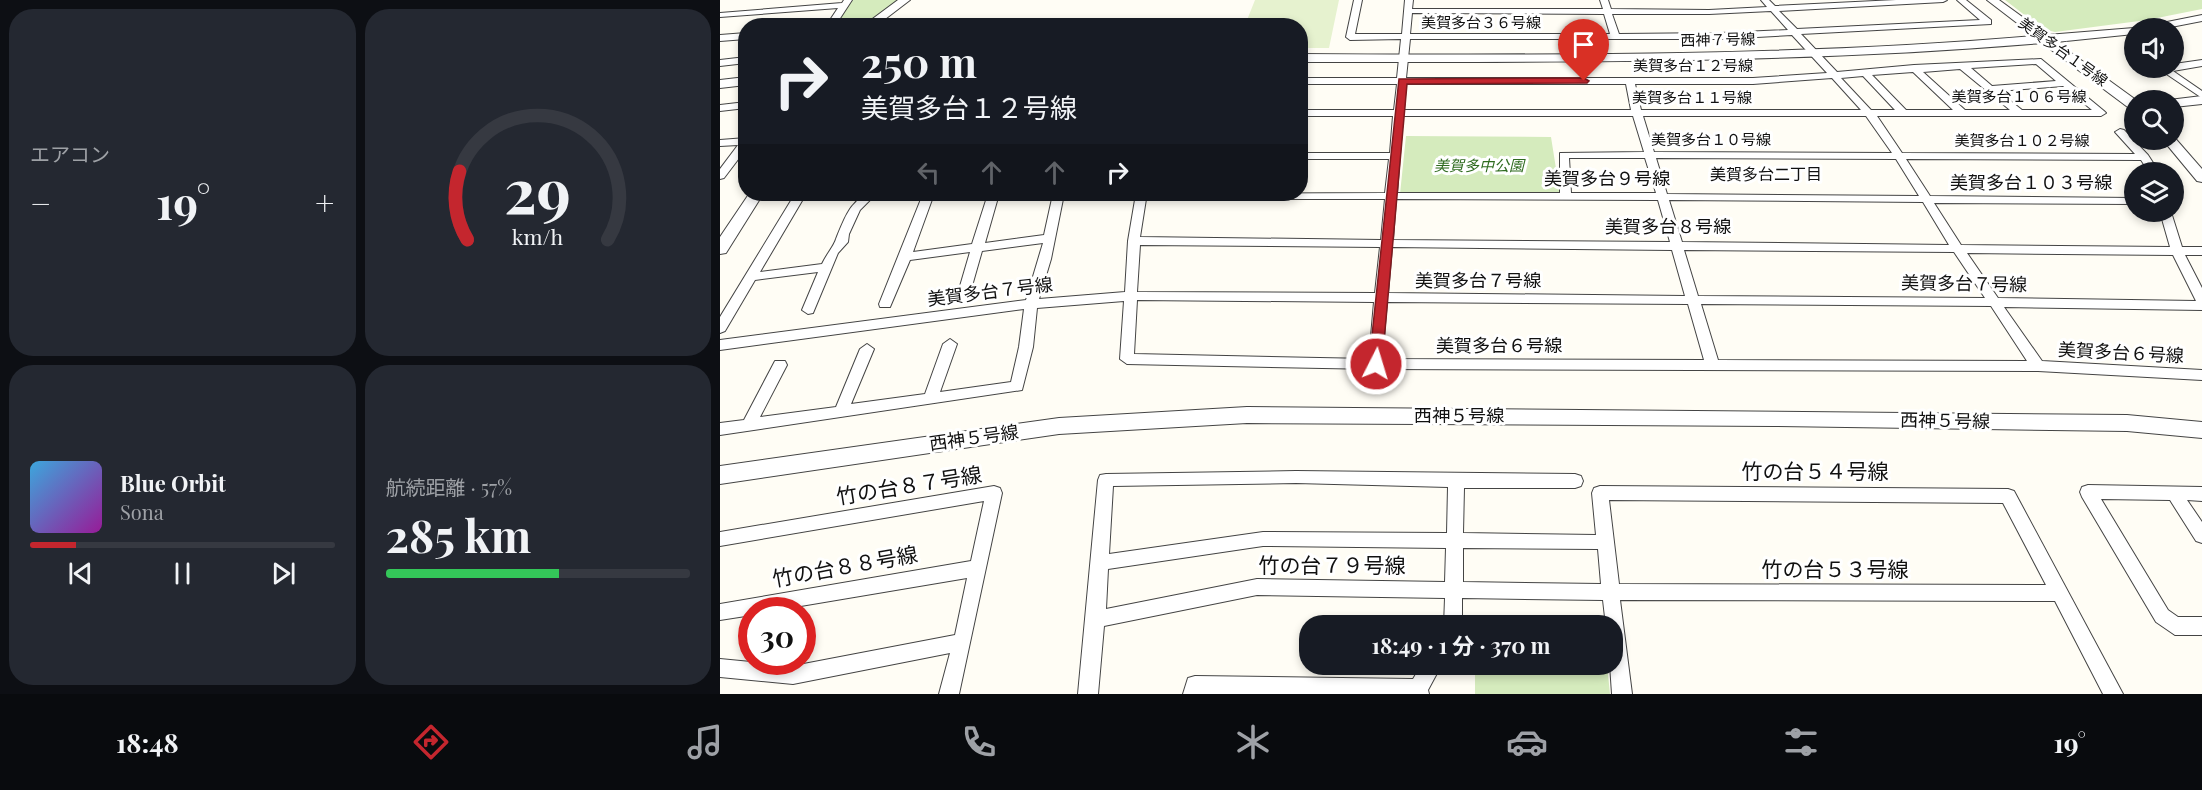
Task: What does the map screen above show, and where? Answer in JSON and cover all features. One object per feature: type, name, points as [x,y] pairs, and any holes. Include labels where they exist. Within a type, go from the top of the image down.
[{"type":"street","points":[[878,18],[905,0]]},
{"type":"street","points":[[1358,0],[1350,37],[1406,37]]},
{"type":"street","name":"美賀多台３６号線","points":[[1376,364],[1409,0]]},
{"type":"street","points":[[1604,0],[1615,36]]},
{"type":"street","name":"美賀多台６号線","points":[[1765,0],[1878,123],[1958,249],[2038,366]]},
{"type":"street","points":[[1408,11],[1774,10],[1943,0]]},
{"type":"street","name":"美賀多台３６号線","points":[[1406,37],[1796,34],[1988,22],[1961,0]]},
{"type":"street","name":"美賀多台１号線","points":[[1992,0],[2124,98]]},
{"type":"street","points":[[720,15],[847,2]]},
{"type":"street","points":[[836,18],[847,2]]},
{"type":"street","points":[[2184,22],[2202,18]]},
{"type":"street","name":"西神７号線","points":[[1308,58],[1686,57],[1814,54],[2046,40],[2124,32]]},
{"type":"street","points":[[720,38],[738,37]]},
{"type":"street","points":[[720,63],[738,61]]},
{"type":"street","name":"美賀多台１０６号線","points":[[1834,76],[1914,68],[2037,61],[2101,113],[1867,112]]},
{"type":"street","points":[[2184,65],[2202,63]]},
{"type":"street","points":[[1962,66],[2018,112]]},
{"type":"street","points":[[1914,68],[1961,112]]},
{"type":"street","points":[[1865,73],[1902,112]]},
{"type":"street","name":"美賀多台１２号線","points":[[1308,81],[1753,81],[1834,76]]},
{"type":"street","points":[[2177,78],[2202,95]]},
{"type":"street","points":[[1629,81],[1636,113],[1651,155],[1711,362]]},
{"type":"street","points":[[720,84],[738,82]]},
{"type":"street","points":[[1989,88],[2065,83]]},
{"type":"street","points":[[2184,102],[2202,100]]},
{"type":"street","points":[[720,108],[738,106]]},
{"type":"street","name":"美賀多台１１号線","points":[[1308,113],[1867,112]]},
{"type":"street","points":[[2120,132],[2147,162]]},
{"type":"street","points":[[720,143],[738,142]]},
{"type":"street","points":[[2178,150],[2202,178]]},
{"type":"street","points":[[720,176],[738,152]]},
{"type":"street","name":"美賀多台１０号線","points":[[1566,196],[1564,155],[1899,156]]},
{"type":"street","points":[[1308,156],[1395,156]]},
{"type":"street","name":"美賀多台１０２号線","points":[[1899,156],[2144,157]]},
{"type":"street","name":"美賀多台９号線","points":[[1308,196],[1566,196],[1928,201]]},
{"type":"street","points":[[720,249],[751,201]]},
{"type":"street","points":[[720,328],[796,201]]},
{"type":"street","points":[[808,310],[833,252],[842,242],[843,234],[855,209],[863,201]]},
{"type":"street","points":[[885,304],[925,201]]},
{"type":"street","points":[[964,293],[991,201]]},
{"type":"street","points":[[720,429],[1017,386],[1026,347],[1031,304],[1057,201]]},
{"type":"street","name":"美賀多台６号線","points":[[1140,201],[1134,241],[1127,359],[1376,364],[1711,362],[2038,366],[2202,375]]},
{"type":"street","name":"美賀多台１０３号線","points":[[1928,201],[2124,201]]},
{"type":"street","points":[[2169,222],[2177,250],[2202,301]]},
{"type":"street","points":[[905,257],[1049,238]]},
{"type":"street","name":"美賀多台８号線","points":[[1134,241],[2202,250]]},
{"type":"street","points":[[750,277],[826,267]]},
{"type":"street","name":"美賀多台７号線","points":[[720,345],[1031,304],[1131,296],[1995,302],[2202,306]]},
{"type":"street","points":[[930,399],[950,344]]},
{"type":"street","points":[[841,411],[867,349]]},
{"type":"street","points":[[749,424],[780,365]]},
{"type":"street","name":"西神５号線","points":[[720,475],[1059,426],[1248,415],[1807,418],[2127,423],[2202,430]]},
{"type":"street","points":[[1088,694],[1106,480],[1296,477],[1456,482],[1575,480]]},
{"type":"street","points":[[1454,615],[1456,482]]},
{"type":"street","points":[[2202,494],[2088,492],[2162,616],[2175,626],[2202,626]]},
{"type":"street","points":[[2173,492],[2202,536]]},
{"type":"street","name":"竹の台８７号線","points":[[720,539],[994,493],[949,694]]},
{"type":"street","name":"竹の台５４号線","points":[[1622,694],[1600,493],[2008,496],[2113,694]]},
{"type":"street","points":[[1100,563],[1263,538],[1605,542]]},
{"type":"street","name":"竹の台８８号線","points":[[720,612],[978,567]]},
{"type":"street","name":"竹の台７９号線","points":[[1096,619],[1257,587],[1611,592]]},
{"type":"street","name":"竹の台５３号線","points":[[1611,592],[2060,593]]},
{"type":"street","points":[[720,668],[793,675],[962,642]]},
{"type":"street","points":[[1193,694],[1196,685],[1419,691],[1427,675]]},
{"type":"green space","points":[[853,0],[900,0],[874,18],[840,18]]},
{"type":"green space","points":[[1255,0],[1339,0],[1329,48],[1308,48],[1308,18],[1248,18]]},
{"type":"green space","points":[[2005,0],[2202,0],[2202,9],[2157,18],[2124,18],[2124,23],[2055,32],[2043,29]]},
{"type":"green space","name":"美賀多中公園","points":[[1406,136],[1551,137],[1560,194],[1400,194]]},
{"type":"green space","points":[[1475,675],[1608,675],[1610,694],[1475,694]]},
{"type":"district","name":"美賀多台二丁目","points":[[1766,174]]},
{"type":"route","points":[[1376,364],[1402,81],[1584,81]]}]
